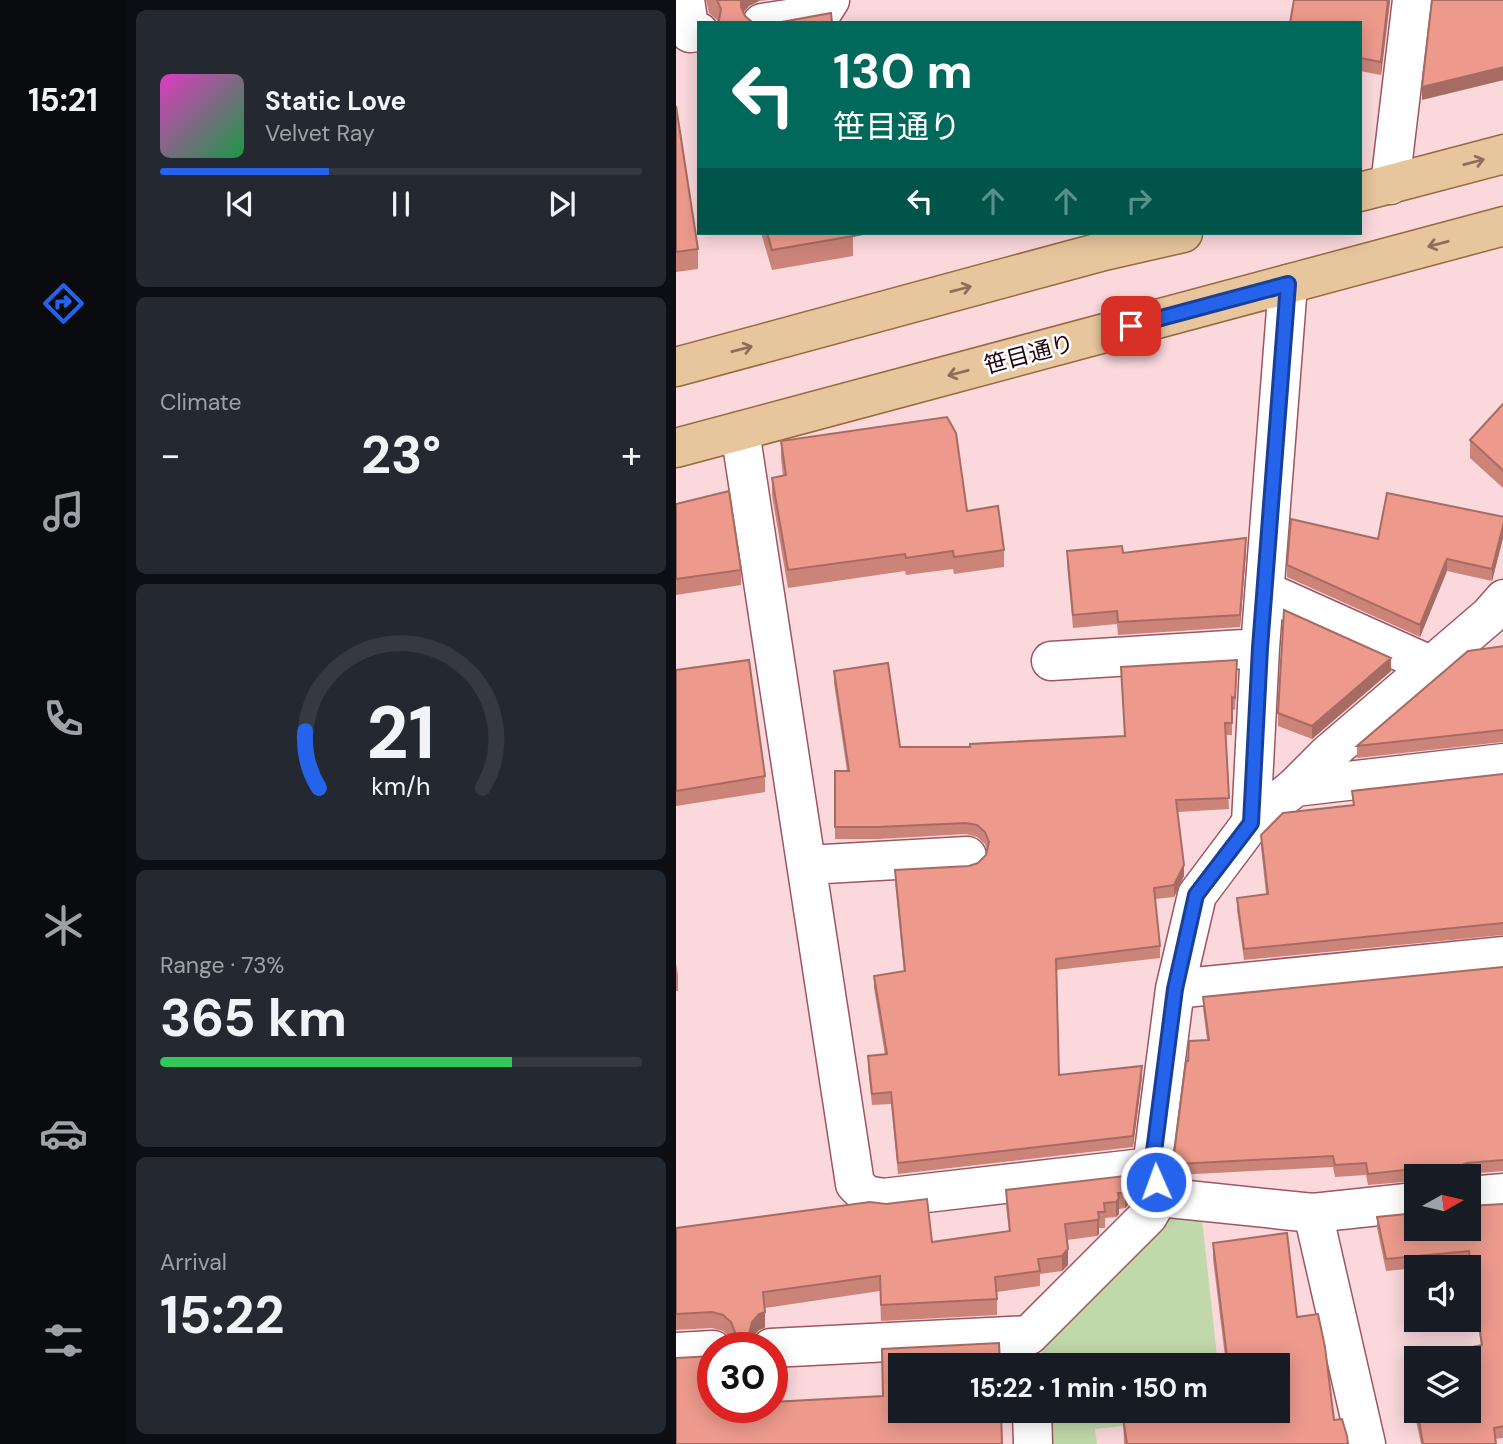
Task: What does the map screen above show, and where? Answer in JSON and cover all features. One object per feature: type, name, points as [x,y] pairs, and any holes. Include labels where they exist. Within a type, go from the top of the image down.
[{"type":"main road","points":[[1375,188],[1504,154]]},
{"type":"main road","name":"笹目通り","points":[[676,448],[1504,226]]},
{"type":"main road","points":[[676,367],[1090,254],[1174,235]]},
{"type":"street","points":[[685,0],[690,33],[697,32]]},
{"type":"street","points":[[775,21],[821,14],[830,0]]},
{"type":"street","points":[[1375,188],[1412,0]]},
{"type":"street","points":[[1251,823],[1260,648],[1288,284]]},
{"type":"street","points":[[740,431],[855,1184],[866,1195],[883,1198],[1156,1182],[1314,1213],[1404,1203]]},
{"type":"street","points":[[1265,592],[1430,665]]},
{"type":"street","points":[[788,1348],[1029,1350],[1148,1216],[1156,1182],[1175,989],[1196,895],[1251,823],[1296,787],[1327,755],[1489,616],[1504,599]]},
{"type":"street","points":[[1051,661],[1260,648]]},
{"type":"street","points":[[1296,787],[1504,763]]},
{"type":"street","points":[[807,864],[967,856]]},
{"type":"street","points":[[1175,989],[1504,956]]},
{"type":"street","points":[[1481,1195],[1504,1193]]},
{"type":"street","points":[[1314,1213],[1366,1444]]},
{"type":"street","points":[[676,1352],[697,1351]]},
{"type":"street","points":[[1032,1423],[1033,1444]]},
{"type":"green space","points":[[1159,1218],[1202,1220],[1217,1353],[1041,1353],[1044,1337]]},
{"type":"green space","points":[[1039,1423],[1150,1423],[1095,1429],[1097,1444],[1041,1444]]},
{"type":"building","points":[[717,0],[741,0],[745,16],[751,21],[718,21],[721,9]]},
{"type":"building","points":[[1294,0],[1388,0],[1381,62],[1362,58],[1362,21],[1290,21]]},
{"type":"building","points":[[1432,0],[1504,0],[1504,67],[1422,87]]},
{"type":"building","points":[[831,13],[832,21],[787,21]]},
{"type":"building","points":[[676,106],[698,249],[676,252]]},
{"type":"building","points":[[768,235],[853,235],[853,236],[772,250]]},
{"type":"building","points":[[1504,403],[1504,471],[1470,440]]},
{"type":"building","points":[[947,417],[956,433],[967,511],[998,506],[1004,550],[954,557],[953,551],[906,558],[905,554],[788,570],[772,478],[786,475],[781,441]]},
{"type":"building","points":[[729,491],[741,570],[676,579],[676,504]]},
{"type":"building","points":[[1387,493],[1504,517],[1492,569],[1447,559],[1420,625],[1287,565],[1291,519],[1378,539]]},
{"type":"building","points":[[1246,538],[1240,615],[1118,622],[1117,611],[1073,615],[1067,551],[1122,546],[1123,553]]},
{"type":"building","points":[[1284,610],[1391,658],[1312,726],[1278,713]]},
{"type":"building","points":[[1504,646],[1504,730],[1357,746],[1468,651]]},
{"type":"building","points":[[749,660],[765,776],[676,791],[676,670]]},
{"type":"building","points":[[1237,660],[1232,723],[1225,723],[1229,798],[1176,800],[1184,865],[1174,885],[1154,888],[1160,946],[1056,959],[1059,1075],[1142,1066],[1133,1136],[898,1163],[891,1092],[872,1094],[868,1056],[887,1054],[874,976],[905,971],[895,870],[969,866],[978,863],[986,855],[989,842],[985,832],[977,825],[966,823],[835,827],[835,771],[849,771],[834,671],[888,663],[900,747],[970,747],[970,744],[1125,736],[1121,667]]},
{"type":"building","points":[[1504,774],[1504,923],[1244,949],[1237,898],[1268,894],[1261,835],[1283,813],[1354,805],[1352,791]]},
{"type":"building","points":[[1504,967],[1504,1160],[1464,1164],[1404,1164],[1404,1170],[1368,1174],[1366,1163],[1335,1165],[1333,1156],[1176,1164],[1174,1154],[1189,1041],[1209,1040],[1203,997]]},
{"type":"building","points":[[1133,1175],[1134,1181],[1132,1185],[1128,1185],[1125,1193],[1118,1193],[1116,1202],[1104,1203],[1105,1212],[1098,1212],[1097,1220],[1065,1224],[1068,1249],[1062,1256],[1038,1259],[1040,1271],[995,1277],[997,1299],[881,1305],[880,1276],[763,1292],[765,1312],[752,1322],[750,1332],[735,1332],[731,1322],[723,1315],[712,1312],[676,1314],[676,1228],[870,1202],[886,1204],[927,1199],[932,1242],[1010,1231],[1006,1190]]},
{"type":"building","points":[[1504,1204],[1504,1426],[1494,1428],[1496,1444],[1423,1444],[1419,1423],[1481,1423],[1481,1346],[1477,1346],[1482,1345],[1481,1255],[1470,1255],[1469,1251],[1404,1255],[1404,1257],[1386,1259],[1377,1217],[1404,1214],[1404,1241],[1481,1241],[1481,1205]]},
{"type":"building","points":[[1287,1233],[1297,1317],[1318,1314],[1334,1420],[1342,1419],[1348,1444],[1127,1444],[1124,1423],[1290,1423],[1290,1353],[1227,1353],[1213,1243]]},
{"type":"building","points":[[999,1343],[999,1353],[888,1353],[888,1423],[1001,1423],[1002,1444],[676,1444],[676,1358],[697,1357],[697,1423],[788,1423],[788,1401],[883,1396],[882,1349]]},
{"type":"route","points":[[1131,326],[1288,284],[1260,648],[1251,823],[1196,895],[1175,989],[1152,1167],[1156,1182]]}]
